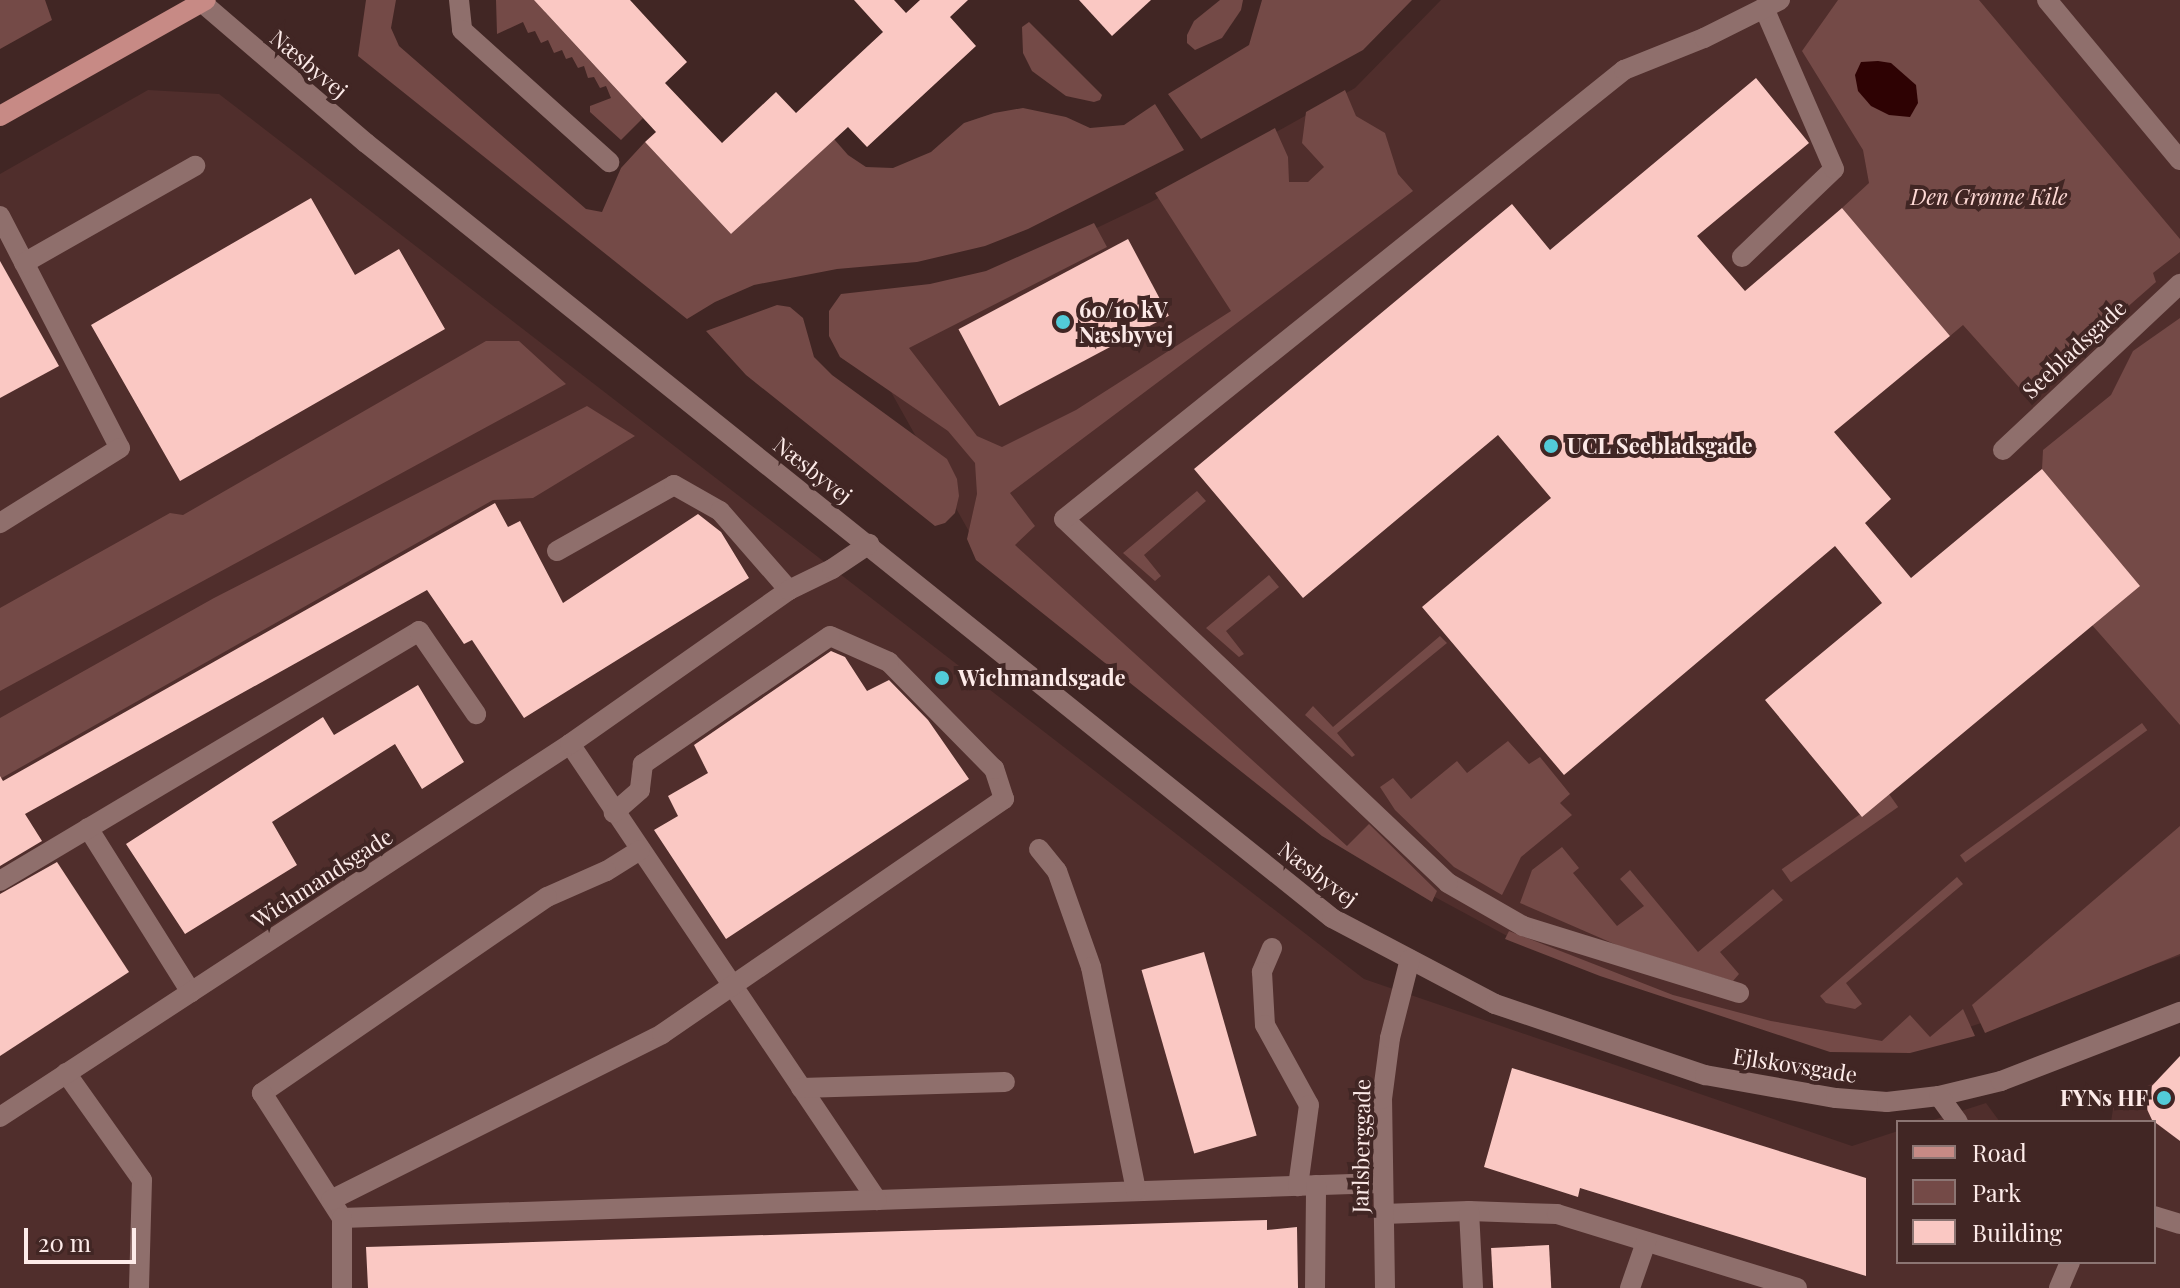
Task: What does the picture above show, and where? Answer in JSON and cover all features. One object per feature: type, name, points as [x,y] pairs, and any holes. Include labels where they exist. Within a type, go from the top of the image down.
[{"type":"main road","points":[[0,116],[202,1]]},
{"type":"street","points":[[459,0],[462,30],[609,162]]},
{"type":"street","points":[[2047,0],[2180,160]]},
{"type":"street","name":"Næsbyvej","points":[[202,1],[391,163],[1332,918],[1410,959]]},
{"type":"street","points":[[1739,993],[1523,926],[1448,883],[1064,519],[1624,70],[1704,38],[1772,4],[1834,169],[1742,257]]},
{"type":"street","points":[[24,263],[195,166]]},
{"type":"street","points":[[0,216],[120,448],[0,523]]},
{"type":"street","name":"Seebladsgade","points":[[2003,450],[2180,284]]},
{"type":"street","points":[[557,551],[674,485],[720,511],[789,590]]},
{"type":"street","name":"Wichmandsgade","points":[[0,1117],[570,744],[789,590],[832,569],[869,544]]},
{"type":"street","points":[[0,881],[419,631],[476,714]]},
{"type":"street","points":[[331,1200],[662,1034],[734,988],[1004,799],[994,769],[889,662],[830,636],[643,764],[640,790],[614,813]]},
{"type":"street","points":[[570,744],[877,1200]]},
{"type":"street","points":[[88,828],[191,992]]},
{"type":"street","points":[[1039,849],[1057,871],[1091,967],[1136,1191]]},
{"type":"street","points":[[342,1288],[342,1218],[262,1093],[547,897],[606,871],[640,850]]},
{"type":"street","points":[[1272,948],[1262,972],[1265,1025],[1309,1105],[1307,1186],[1315,1288]]},
{"type":"street","name":"Ejlskovsgade","points":[[1410,959],[1495,1004],[1705,1075],[1848,1099],[1887,1102],[1939,1096],[2001,1081],[2180,1012]]},
{"type":"street","name":"Jarlsberggade","points":[[1385,1288],[1382,1099],[1390,1038],[1410,959]]},
{"type":"street","points":[[66,1073],[142,1180],[139,1288]]},
{"type":"street","points":[[801,1088],[1005,1082]]},
{"type":"street","points":[[1939,1096],[1957,1120]]},
{"type":"street","points":[[342,1218],[1382,1183]]},
{"type":"street","points":[[1469,1211],[1473,1288]]},
{"type":"street","points":[[1383,1214],[1469,1211],[1557,1214],[1797,1288]]},
{"type":"street","points":[[2156,1217],[2180,1224]]},
{"type":"street","points":[[1630,1288],[1646,1242]]},
{"type":"street","points":[[2059,1288],[2069,1264]]},
{"type":"shaded area","name":"UCL Seebladsgade","points":[[1441,0],[2180,0],[2180,956],[1904,1049],[1723,1014],[1509,937],[1344,848],[981,553],[862,340],[1151,202],[1355,88]]},
{"type":"shaded area","points":[[1861,62],[1891,63],[1916,85],[1918,103],[1910,117],[1889,115],[1871,106],[1858,91],[1855,75]]},
{"type":"shaded area","points":[[148,90],[219,94],[1364,979],[1852,1146],[1896,1132],[1896,1264],[2156,1264],[2156,1120],[2111,1120],[2114,1102],[2180,1070],[2180,1288],[0,1288],[0,174]]},
{"type":"shaded area","points":[[1986,1103],[1999,1120],[1933,1120]]},
{"type":"green space","points":[[0,0],[45,0],[52,20],[0,49]]},
{"type":"green space","points":[[366,0],[396,0],[391,28],[399,46],[586,209],[602,212],[621,168],[645,142],[731,234],[834,139],[848,155],[866,167],[893,168],[931,152],[964,123],[994,113],[1023,108],[1066,117],[1090,128],[1124,125],[1155,104],[1184,150],[1028,229],[985,246],[917,262],[837,269],[754,285],[715,302],[687,319],[358,56]]},
{"type":"green space","points":[[496,0],[558,0],[545,12],[643,118],[621,140],[590,112],[590,106],[611,98],[606,86],[600,88],[594,77],[588,78],[584,66],[578,68],[572,57],[566,59],[562,50],[554,53],[548,40],[541,43],[535,31],[528,33],[523,22],[497,34]]},
{"type":"green space","points":[[1220,0],[1243,0],[1241,10],[1222,38],[1195,50],[1187,43],[1187,35],[1194,21]]},
{"type":"green space","points":[[1262,0],[1412,0],[1363,50],[1201,139],[1168,94],[1249,45]]},
{"type":"green space","name":"Den Grønne Kile","points":[[1838,0],[1979,0],[2180,239],[2180,252],[2153,273],[2156,282],[2076,352],[2023,392],[1963,325],[1950,336],[1842,208],[1869,183],[1863,150],[1802,51]]},
{"type":"green space","points":[[1029,22],[1102,95],[1100,100],[1094,102],[1066,96],[1032,71],[1023,53],[1022,27]]},
{"type":"green space","points":[[1345,90],[1356,116],[1385,133],[1398,174],[1413,191],[1010,493],[1035,526],[1015,545],[1347,846],[1369,824],[1437,891],[1432,902],[1322,836],[976,560],[967,539],[977,494],[975,463],[948,431],[840,357],[829,336],[829,311],[841,294],[930,284],[986,271],[1094,223],[1107,247],[909,348],[977,436],[1002,447],[1076,410],[1231,311],[1155,193],[1275,128],[1288,157],[1289,182],[1308,182],[1324,167],[1302,143],[1306,112]]},
{"type":"green space","points":[[777,305],[790,307],[803,318],[814,357],[832,375],[947,459],[957,479],[959,496],[955,513],[945,523],[935,526],[746,375],[706,331]]},
{"type":"green space","points":[[2180,318],[2180,725],[2092,625],[2139,586],[2042,469],[2043,450],[2111,395],[2133,351]]},
{"type":"green space","points":[[486,341],[519,341],[566,384],[0,691],[0,608],[170,513],[183,515]]},
{"type":"green space","points":[[587,406],[635,436],[533,498],[493,500],[0,779],[0,718],[214,598]]},
{"type":"green space","points":[[1197,491],[1206,501],[1144,555],[1161,576],[1155,581],[1123,553]]},
{"type":"green space","points":[[1269,575],[1279,587],[1226,631],[1244,654],[1239,657],[1206,628]]},
{"type":"green space","points":[[1440,636],[1447,643],[1337,733],[1355,755],[1352,757],[1305,715],[1313,706],[1333,727]]},
{"type":"green space","points":[[2142,723],[2147,730],[1965,863],[1960,855]]},
{"type":"green space","points":[[1508,741],[1529,764],[1540,757],[1570,794],[1560,803],[1572,815],[1521,857],[1502,895],[1454,867],[1395,810],[1380,787],[1393,778],[1411,799],[1457,761],[1467,773]]},
{"type":"green space","points":[[1889,794],[1898,807],[1791,882],[1782,869]]},
{"type":"green space","points":[[2180,826],[2180,954],[1985,1033],[1972,1005]]},
{"type":"green space","points":[[1562,847],[1579,868],[1573,873],[1617,926],[1644,906],[1620,879],[1630,870],[1698,952],[1773,889],[1783,900],[1720,952],[1739,974],[1733,981],[1619,946],[1520,903],[1532,870]]},
{"type":"green space","points":[[1957,877],[1963,884],[1846,983],[1862,1004],[1855,1009],[1826,1003],[1820,996]]},
{"type":"green space","points":[[1509,931],[1673,995],[1771,1021],[1882,1041],[1910,1015],[1930,1037],[1963,1009],[1975,1036],[1910,1053],[1830,1052],[1600,976],[1505,939]]},
{"type":"building","points":[[534,0],[630,0],[687,62],[665,83],[722,143],[776,92],[796,113],[883,32],[854,0],[894,0],[906,13],[920,0],[968,0],[950,17],[976,46],[867,147],[848,127],[731,234],[645,142],[656,132]]},
{"type":"building","points":[[1079,0],[1151,0],[1112,36]]},
{"type":"building","points":[[1756,78],[1809,143],[1697,236],[1745,291],[1842,208],[1950,336],[1834,432],[1891,499],[1865,523],[1911,578],[2042,469],[2140,586],[1862,817],[1765,700],[1882,603],[1835,546],[1564,775],[1422,607],[1551,498],[1498,435],[1303,598],[1194,469],[1512,204],[1550,250]]},
{"type":"building","points":[[311,198],[355,275],[399,249],[445,329],[180,481],[91,325]]},
{"type":"building","name":"60/10 kV Næsbyvej","points":[[1128,239],[1169,316],[999,406],[958,329]]},
{"type":"building","points":[[0,261],[59,366],[0,398]]},
{"type":"building","points":[[495,503],[508,527],[520,521],[563,603],[698,514],[721,532],[749,578],[524,718],[472,640],[464,644],[427,590],[25,814],[42,841],[0,866],[0,776],[3,781]]},
{"type":"building","points":[[831,651],[845,657],[867,691],[889,680],[928,720],[969,779],[726,939],[654,830],[678,816],[668,796],[708,773],[694,745]]},
{"type":"building","points":[[418,685],[464,762],[422,789],[395,744],[272,822],[297,865],[185,934],[126,844],[323,717],[334,735]]},
{"type":"building","points":[[57,862],[129,972],[0,1056],[0,894]]},
{"type":"building","points":[[1204,952],[1257,1136],[1194,1154],[1142,970]]},
{"type":"building","name":"FYNs HF","points":[[2180,1056],[2180,1141],[2152,1120],[2146,1107],[2149,1089]]},
{"type":"building","points":[[1512,1068],[1866,1178],[1866,1276],[1580,1188],[1578,1197],[1484,1167]]},
{"type":"building","points":[[1267,1220],[1267,1230],[1297,1227],[1298,1288],[368,1288],[366,1247]]},
{"type":"building","points":[[1549,1245],[1551,1288],[1493,1288],[1491,1248]]},
{"type":"place","name":"60/10 kV Næsbyvej","points":[[1063,322]]},
{"type":"place","name":"UCL Seebladsgade","points":[[1551,446]]},
{"type":"place","name":"Wichmandsgade","points":[[942,678]]},
{"type":"place","name":"FYNs HF","points":[[2164,1098]]}]
